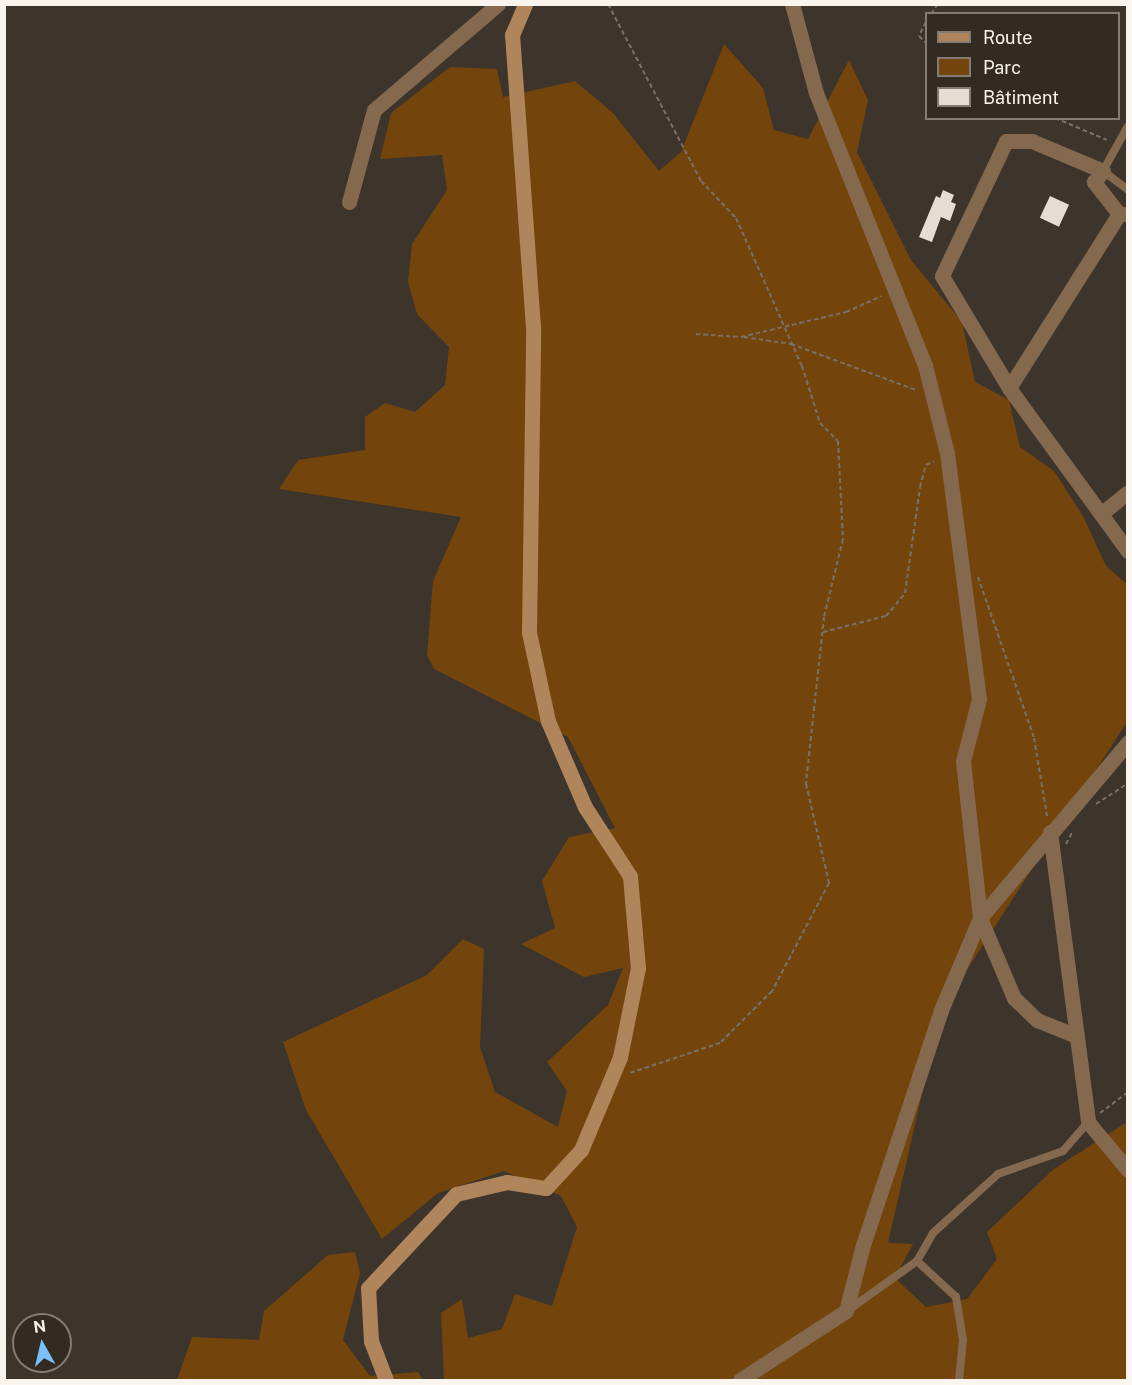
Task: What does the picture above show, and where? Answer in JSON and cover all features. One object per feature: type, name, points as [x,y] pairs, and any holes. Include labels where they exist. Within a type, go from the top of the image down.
[{"type":"street","points":[[349,202],[374,110],[498,4]]},
{"type":"street","points":[[386,1380],[371,1341],[368,1288],[456,1194],[507,1182],[546,1188],[581,1150],[620,1058],[638,968],[630,876],[585,807],[548,721],[529,633],[533,327],[512,35],[525,4]]},
{"type":"street","points":[[792,4],[816,93],[935,396],[947,453],[979,699],[963,761],[980,918],[1014,998],[1037,1020],[1074,1035]]},
{"type":"street","points":[[1009,388],[1123,214],[1094,182],[1103,171],[1032,141],[1005,141],[942,276],[1009,388],[1128,551]]},
{"type":"street","points":[[1101,513],[1128,492]]},
{"type":"street","points":[[740,1380],[846,1311],[862,1245],[937,1021],[980,918],[1128,742]]},
{"type":"street","points":[[1050,832],[1074,1035],[1088,1122],[1128,1170]]},
{"type":"lane","points":[[1128,126],[1103,171],[1128,190]]},
{"type":"lane","points":[[846,1311],[917,1261],[933,1233],[998,1174],[1063,1150],[1088,1122]]},
{"type":"lane","points":[[917,1261],[956,1297],[963,1340],[959,1380]]},
{"type":"path","points":[[608,4],[701,181],[736,218],[791,344],[820,423],[838,441],[843,539],[822,632],[806,784],[829,883],[806,934],[772,991],[720,1043],[611,1079]]},
{"type":"path","points":[[925,26],[919,36],[925,42]]},
{"type":"path","points":[[1060,120],[1117,145]]},
{"type":"path","points":[[741,337],[846,312],[895,290]]},
{"type":"path","points":[[696,334],[791,344],[935,396]]},
{"type":"path","points":[[822,632],[886,616],[905,593],[926,465],[947,453]]},
{"type":"path","points":[[977,574],[1034,738],[1050,832]]},
{"type":"path","points":[[1087,812],[1113,788],[1128,783]]},
{"type":"path","points":[[1055,866],[1080,821]]},
{"type":"path","points":[[1088,1122],[1128,1092]]},
{"type":"green space","points":[[724,44],[763,88],[774,130],[808,139],[849,60],[868,100],[857,152],[911,260],[962,322],[975,382],[1009,400],[1020,447],[1054,471],[1083,516],[1106,566],[1128,585],[1127,722],[941,1010],[888,1243],[913,1244],[895,1278],[926,1307],[967,1299],[997,1259],[987,1232],[1054,1169],[1127,1122],[1127,1380],[444,1380],[441,1313],[462,1299],[468,1338],[502,1329],[515,1294],[552,1306],[577,1227],[561,1196],[504,1171],[438,1193],[382,1239],[306,1110],[283,1042],[427,975],[463,939],[484,949],[480,1047],[495,1092],[558,1127],[567,1091],[547,1062],[608,1005],[623,968],[584,977],[521,944],[555,928],[542,881],[569,837],[615,828],[568,737],[434,669],[427,655],[433,581],[461,517],[279,489],[298,460],[365,450],[365,417],[385,403],[415,412],[445,385],[449,347],[417,314],[408,282],[412,244],[447,190],[442,155],[380,159],[391,113],[450,67],[497,69],[503,97],[575,81],[613,113],[659,171],[681,152]]},
{"type":"green space","points":[[355,1252],[360,1273],[343,1340],[370,1376],[418,1372],[423,1380],[177,1380],[192,1337],[259,1340],[264,1311],[328,1255]]},
{"type":"building","points":[[943,190],[954,195],[951,202],[956,204],[950,221],[941,217],[932,242],[919,237],[936,196],[940,198]]},
{"type":"building","points":[[1050,196],[1069,205],[1059,227],[1040,218]]}]
